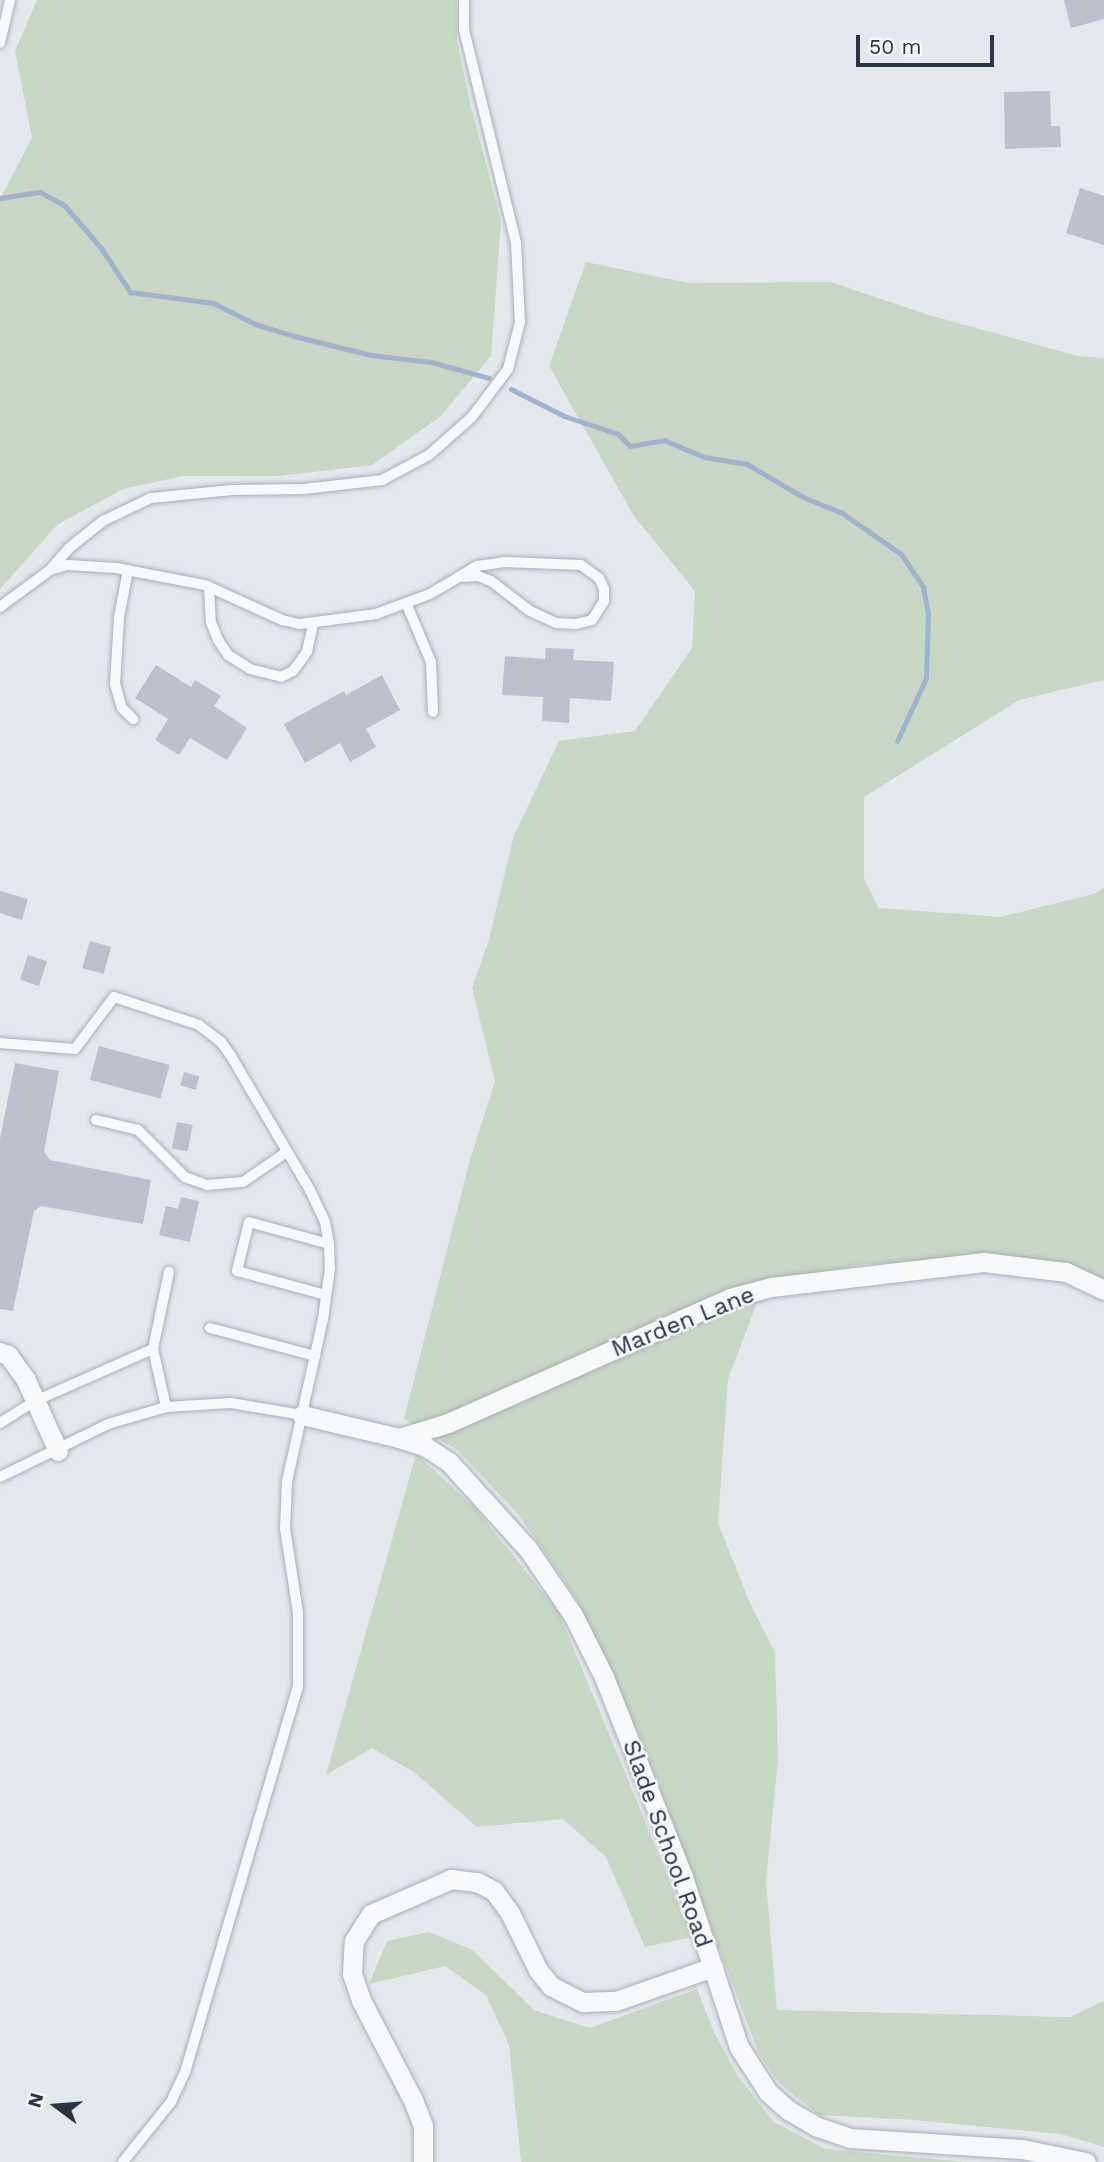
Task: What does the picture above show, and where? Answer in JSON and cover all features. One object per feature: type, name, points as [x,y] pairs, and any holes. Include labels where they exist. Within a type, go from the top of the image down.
[{"type":"street","name":"Marden Lane","points":[[399,1438],[448,1423],[730,1298],[771,1287],[984,1262],[1066,1272],[1104,1290]]},
{"type":"street","points":[[0,1352],[8,1355],[25,1378],[58,1451]]},
{"type":"street","name":"Slade School Road","points":[[302,1415],[426,1447],[449,1462],[528,1549],[573,1615],[604,1677],[682,1874],[739,2047],[768,2092],[788,2110],[818,2127],[850,2138],[1021,2149],[1086,2162]]},
{"type":"street","points":[[423,2162],[423,2126],[414,2102],[361,2000],[352,1974],[355,1941],[371,1914],[451,1879],[477,1882],[494,1891],[510,1913],[538,1970],[551,1986],[583,2002],[616,2001],[713,1967]]},
{"type":"lane","points":[[0,43],[10,0]]},
{"type":"lane","points":[[0,607],[50,569],[69,548],[103,521],[152,498],[232,490],[304,489],[382,480],[429,456],[472,417],[508,369],[520,321],[516,243],[464,29],[464,0]]},
{"type":"lane","points":[[50,569],[68,565],[128,570],[209,587],[282,620],[313,623],[376,614],[463,577],[477,566],[505,562],[581,565],[599,578],[604,589],[604,601],[592,620],[576,624],[556,623],[530,611],[491,581],[478,576],[463,577]]},
{"type":"lane","points":[[128,570],[119,617],[114,684],[122,708],[133,719]]},
{"type":"lane","points":[[209,587],[211,622],[218,640],[228,655],[250,669],[281,677],[293,671],[307,652],[313,623]]},
{"type":"lane","points":[[406,603],[431,662],[433,712]]},
{"type":"lane","points":[[0,1043],[75,1049],[114,997],[185,1020],[211,1033],[221,1042],[285,1153],[310,1190],[325,1222],[329,1244],[326,1295],[287,1481],[285,1528],[298,1613],[298,1686],[185,2072],[171,2102],[123,2162]]},
{"type":"lane","points":[[96,1120],[138,1130],[185,1177],[207,1185],[243,1182],[285,1153]]},
{"type":"lane","points":[[326,1295],[237,1271],[249,1222],[329,1244]]},
{"type":"lane","points":[[166,1407],[153,1349],[169,1272]]},
{"type":"lane","points":[[210,1328],[315,1356]]},
{"type":"lane","points":[[0,1423],[36,1401],[153,1349]]},
{"type":"lane","points":[[0,1477],[58,1451],[108,1424],[166,1407],[231,1403],[302,1415]]},
{"type":"green space","points":[[37,0],[456,0],[457,41],[501,221],[491,356],[441,416],[372,465],[279,476],[183,476],[123,489],[57,525],[0,589],[0,199],[32,138],[15,51]]},
{"type":"green space","points":[[586,262],[688,283],[831,282],[929,315],[1078,356],[1104,358],[1104,680],[1019,700],[864,797],[864,878],[879,908],[1001,917],[1094,894],[1104,888],[1104,1298],[1064,1277],[984,1262],[865,1264],[765,1282],[728,1379],[718,1523],[750,1603],[775,1652],[778,1759],[766,1881],[777,2010],[1070,2017],[1104,2001],[1104,2147],[1061,2134],[915,2120],[819,2115],[780,2084],[759,2054],[647,1756],[575,1597],[519,1515],[456,1449],[404,1419],[469,1163],[495,1081],[472,988],[488,943],[514,835],[559,741],[635,731],[692,648],[695,591],[634,516],[549,366]]},
{"type":"green space","points":[[416,1454],[476,1509],[559,1613],[693,1937],[645,1947],[606,1857],[563,1819],[477,1827],[414,1772],[372,1748],[326,1775]]},
{"type":"green space","points":[[428,1932],[471,1949],[534,2010],[590,2028],[697,1989],[713,2030],[737,2075],[774,2122],[825,2149],[966,2162],[521,2162],[509,2045],[486,1995],[445,1966],[369,1984],[387,1941]]},
{"type":"building","points":[[1064,0],[1104,0],[1104,19],[1071,28]]},
{"type":"building","points":[[1050,91],[1051,126],[1060,126],[1061,147],[1005,149],[1004,92]]},
{"type":"building","points":[[1080,188],[1104,196],[1104,245],[1066,233]]},
{"type":"building","points":[[546,648],[574,649],[573,660],[614,662],[611,701],[570,698],[569,723],[542,721],[543,697],[502,695],[505,656],[545,659]]},
{"type":"building","points":[[156,665],[191,687],[195,680],[221,696],[214,706],[247,728],[227,760],[190,738],[179,755],[155,740],[168,719],[135,698]]},
{"type":"building","points":[[382,675],[400,710],[366,729],[376,747],[350,762],[340,743],[305,763],[284,724],[344,691],[346,695]]},
{"type":"building","points":[[0,891],[28,899],[22,920],[0,913]]},
{"type":"building","points":[[90,941],[111,947],[103,974],[82,968]]},
{"type":"building","points":[[28,955],[47,961],[39,986],[20,980]]},
{"type":"building","points":[[99,1046],[170,1065],[160,1099],[90,1080]]},
{"type":"building","points":[[15,1063],[59,1071],[44,1152],[50,1160],[151,1180],[143,1224],[41,1206],[34,1211],[13,1311],[0,1309],[0,1139]]},
{"type":"building","points":[[184,1072],[199,1076],[196,1090],[180,1086]]},
{"type":"building","points":[[177,1122],[193,1125],[188,1152],[172,1149]]},
{"type":"building","points":[[181,1197],[199,1201],[190,1242],[159,1235],[166,1206],[178,1209]]},
{"type":"waterway","points":[[0,198],[40,192],[65,206],[101,248],[130,292],[213,303],[255,324],[294,336],[371,355],[431,362],[489,378]]},
{"type":"waterway","points":[[511,389],[564,416],[618,434],[630,446],[664,440],[704,457],[747,464],[803,497],[842,513],[901,554],[923,587],[928,613],[926,678],[897,741]]}]
